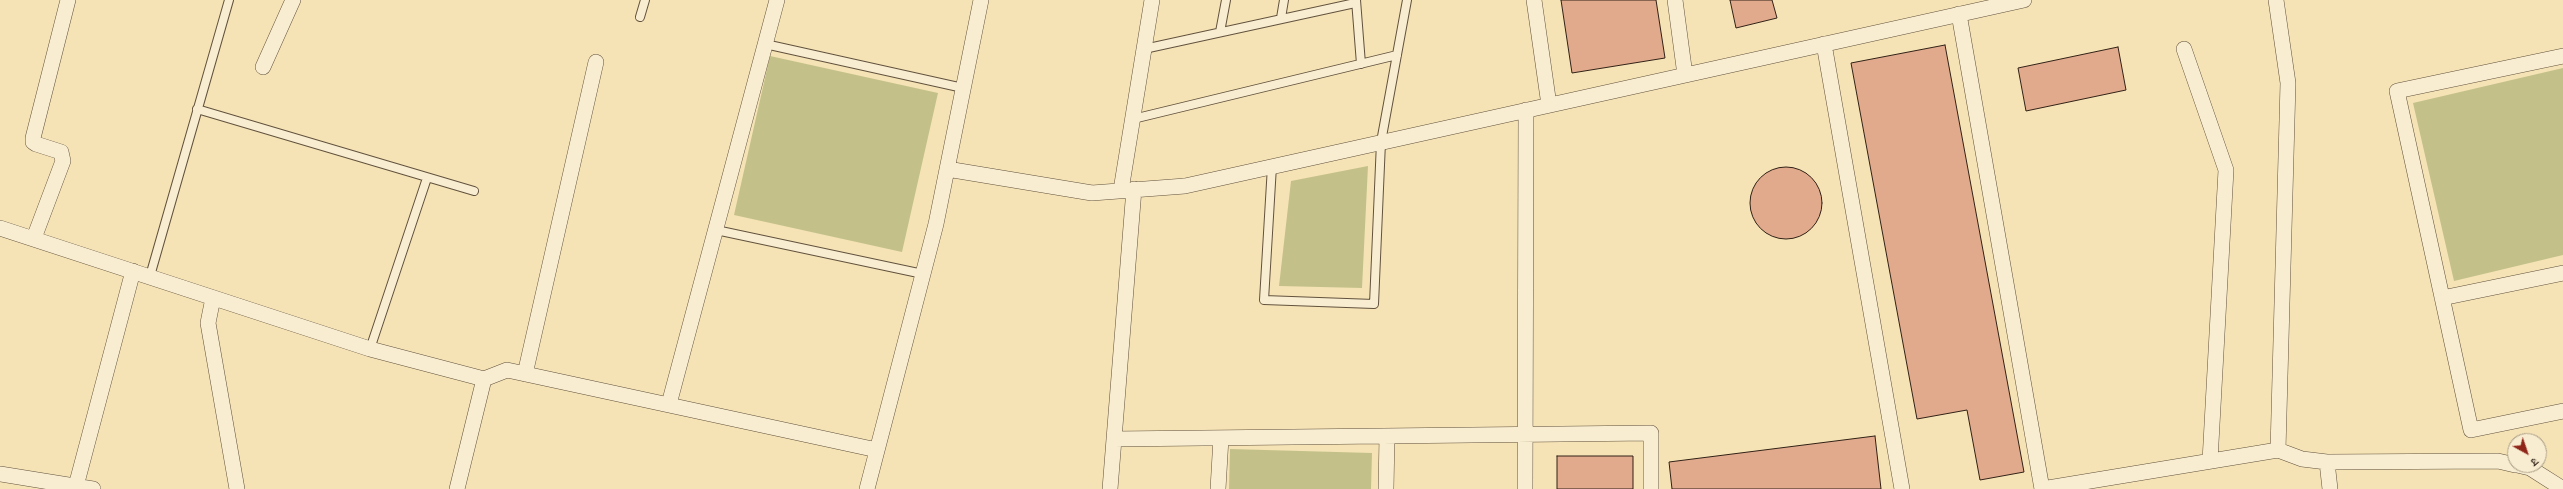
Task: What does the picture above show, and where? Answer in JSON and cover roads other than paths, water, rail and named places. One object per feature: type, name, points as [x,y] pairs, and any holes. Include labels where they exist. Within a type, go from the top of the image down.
[{"type":"street","points":[[34,238],[63,160],[61,152],[36,144],[33,142],[33,138],[68,0]]},
{"type":"street","points":[[263,67],[293,0]]},
{"type":"street","points":[[669,404],[777,0]]},
{"type":"street","points":[[867,489],[923,274],[947,169],[981,0]]},
{"type":"street","points":[[1110,489],[1133,119],[1152,0]]},
{"type":"street","points":[[1534,0],[1549,105]]},
{"type":"street","points":[[1675,0],[1685,75]]},
{"type":"street","points":[[947,169],[1092,192],[1185,186],[2024,0]]},
{"type":"street","points":[[2276,0],[2288,83],[2278,450]]},
{"type":"street","points":[[1959,14],[2042,489],[2278,450],[2302,459],[2327,462],[2498,461],[2507,463]]},
{"type":"street","points":[[1824,44],[1902,489]]},
{"type":"street","points":[[2184,49],[2226,170],[2210,461]]},
{"type":"street","points":[[2563,56],[2397,91],[2471,430],[2563,411]]},
{"type":"street","points":[[524,374],[596,62]]},
{"type":"street","points":[[1525,489],[1526,110]]},
{"type":"street","points":[[0,228],[134,270],[213,298],[370,349],[484,379],[507,370],[877,450]]},
{"type":"street","points":[[76,486],[134,270]]},
{"type":"street","points":[[2442,298],[2563,273]]},
{"type":"street","points":[[213,298],[208,323],[237,489]]},
{"type":"street","points":[[457,489],[484,379]]},
{"type":"street","points":[[1114,439],[1651,433],[1651,489]]},
{"type":"street","points":[[1386,489],[1387,436]]},
{"type":"street","points":[[1218,489],[1221,438]]},
{"type":"street","points":[[2327,462],[2330,489]]},
{"type":"street","points":[[2538,473],[2563,489]]},
{"type":"street","points":[[0,474],[93,489]]},
{"type":"lane","points":[[150,276],[229,0]]},
{"type":"lane","points":[[640,17],[645,0]]},
{"type":"lane","points":[[1220,32],[1226,0]]},
{"type":"lane","points":[[1281,18],[1284,0]]},
{"type":"lane","points":[[1272,166],[1264,300],[1374,304],[1381,142],[1407,0]]},
{"type":"lane","points":[[1144,49],[1356,2],[1361,64]]},
{"type":"lane","points":[[765,44],[963,88]]},
{"type":"lane","points":[[1133,119],[1397,55]]},
{"type":"lane","points":[[197,109],[474,191]]},
{"type":"lane","points":[[370,349],[427,178]]},
{"type":"lane","points":[[716,230],[923,274]]}]
